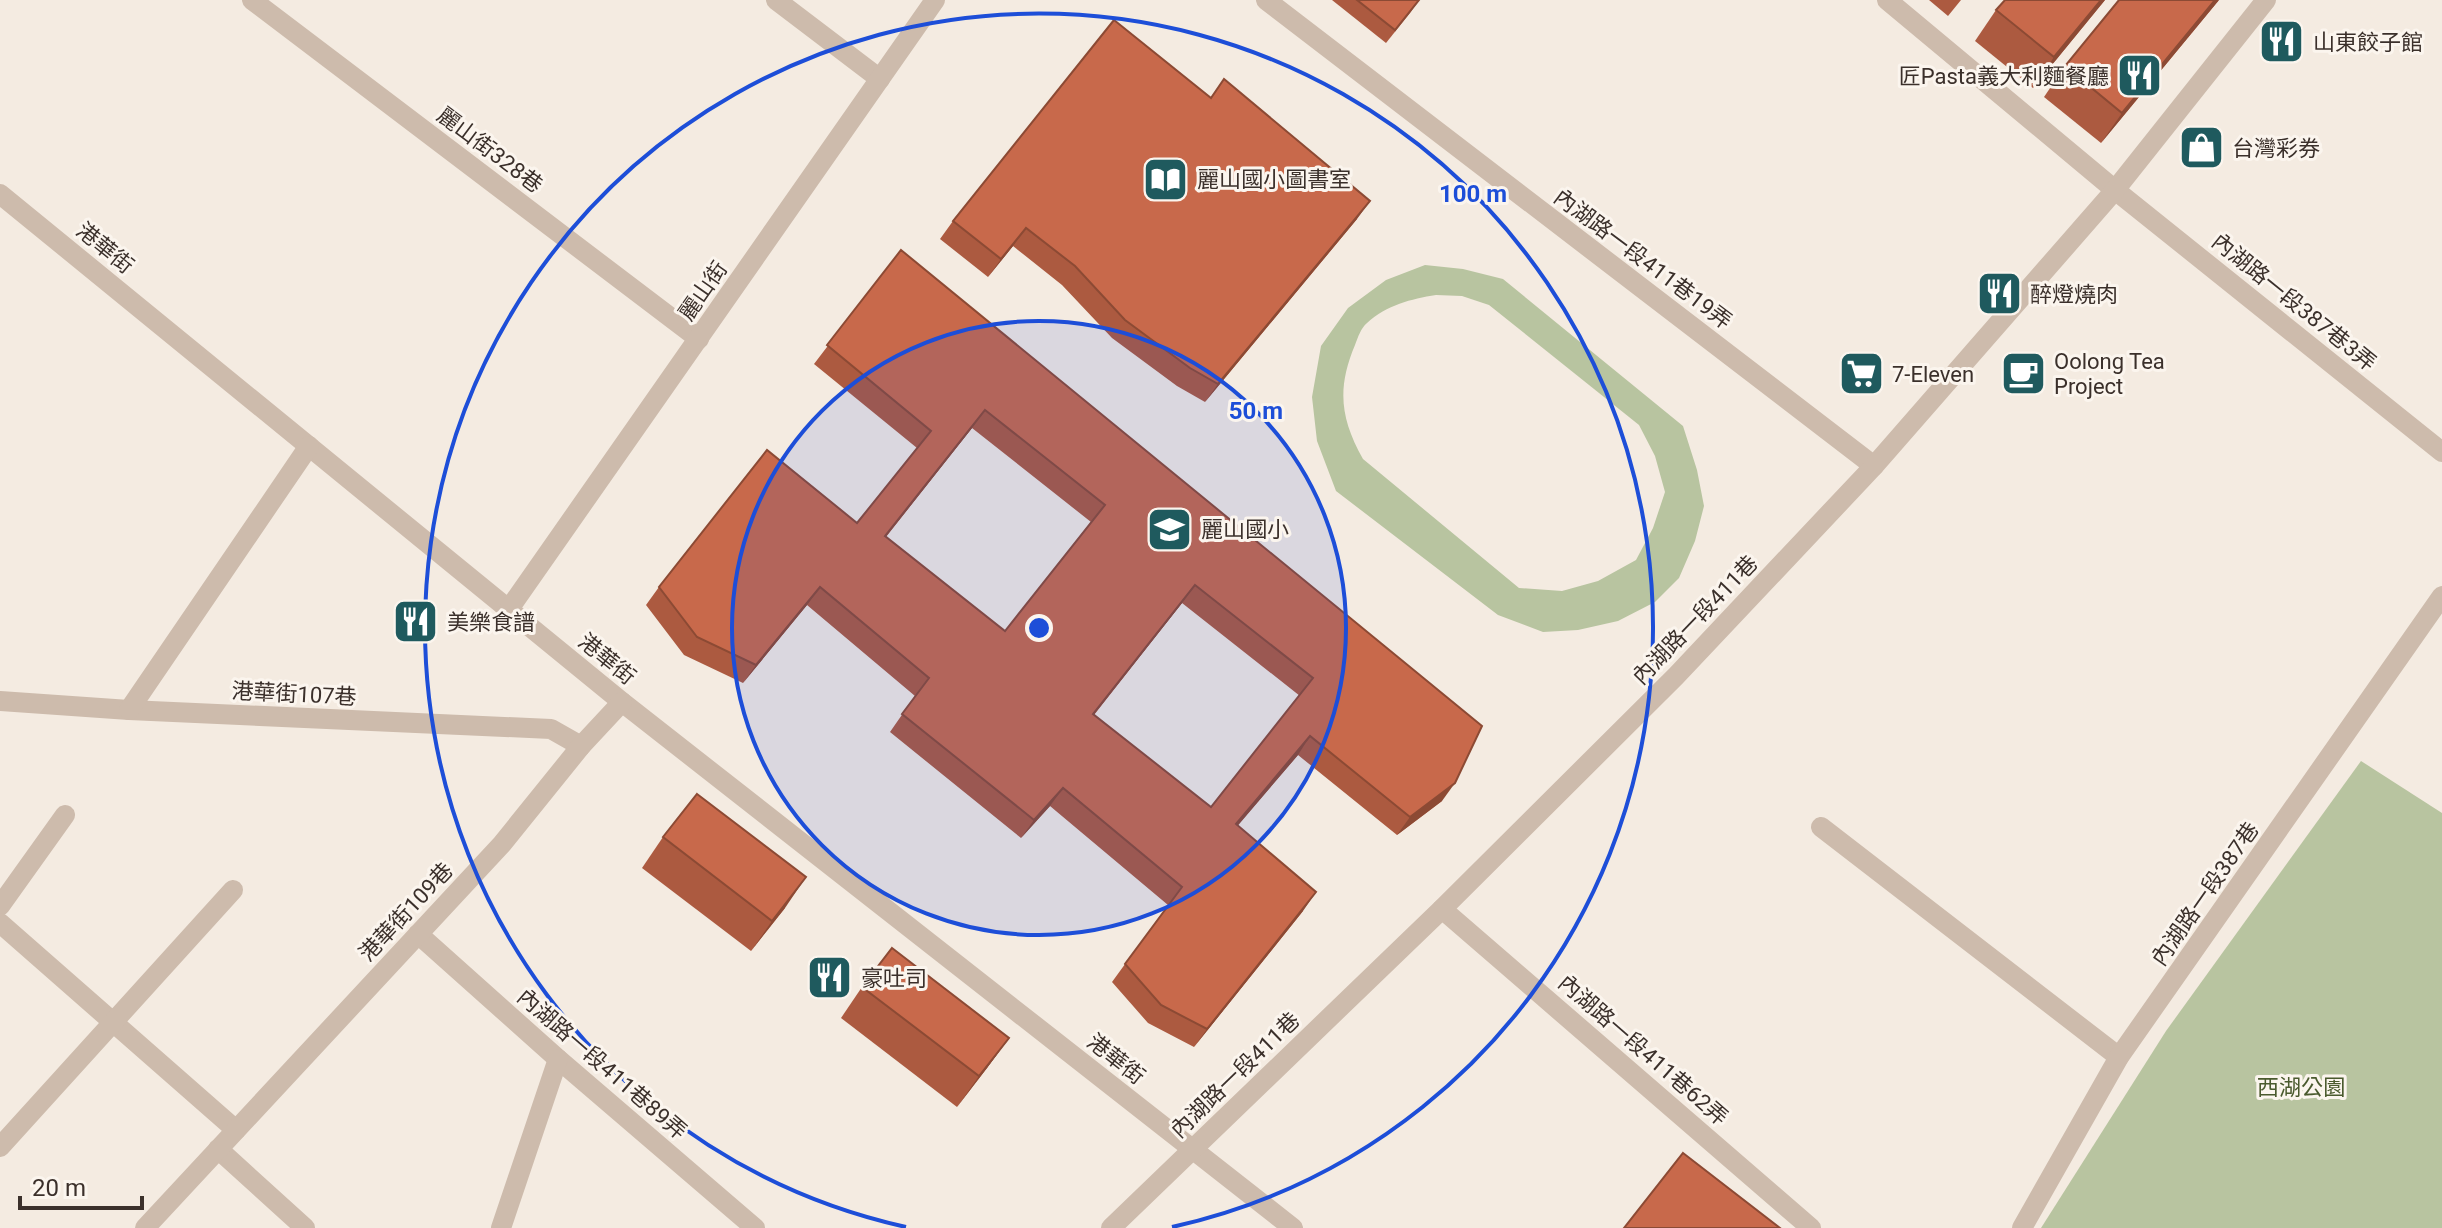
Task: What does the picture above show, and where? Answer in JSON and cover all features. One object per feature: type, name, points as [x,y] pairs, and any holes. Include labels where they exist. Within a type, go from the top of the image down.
[{"type":"street","name":"麗山街328巷","points":[[252,0],[699,339]]},
{"type":"street","points":[[776,0],[880,79]]},
{"type":"street","name":"麗山街","points":[[509,609],[935,0]]},
{"type":"street","name":"內湖路一段387巷3弄","points":[[1887,0],[2115,190],[2442,452]]},
{"type":"street","name":"內湖路一段411巷","points":[[1111,1228],[1442,909],[1676,676],[1874,466],[2115,190],[2266,0]]},
{"type":"street","name":"內湖路一段411巷19弄","points":[[1269,1],[1874,466]]},
{"type":"street","name":"港華街","points":[[0,194],[622,702],[1293,1228]]},
{"type":"street","points":[[129,710],[309,446]]},
{"type":"street","name":"內湖路一段387巷","points":[[2022,1228],[2119,1057],[2442,596]]},
{"type":"street","name":"港華街107巷","points":[[0,701],[129,710],[551,729],[581,746]]},
{"type":"street","name":"港華街109巷","points":[[145,1228],[502,844],[581,746],[622,702]]},
{"type":"street","points":[[0,906],[65,815]]},
{"type":"street","points":[[1821,827],[2119,1057]]},
{"type":"street","points":[[0,1147],[233,890]]},
{"type":"street","name":"內湖路一段411巷62弄","points":[[1442,909],[1811,1228]]},
{"type":"street","points":[[0,923],[236,1130]]},
{"type":"street","name":"內湖路一段411巷89弄","points":[[418,934],[755,1228]]},
{"type":"street","points":[[501,1228],[558,1059]]},
{"type":"street","points":[[218,1149],[305,1228]]},
{"type":"green space","points":[[1425,265],[1463,269],[1503,279],[1683,426],[1704,506],[1695,541],[1679,578],[1655,602],[1618,621],[1578,630],[1543,632],[1498,615],[1336,491],[1317,441],[1312,397],[1321,346],[1348,308],[1386,280]],"holes":[[[1436,295],[1462,296],[1489,305],[1639,425],[1655,456],[1665,492],[1653,528],[1636,560],[1598,581],[1562,591],[1519,588],[1363,459],[1350,430],[1344,403],[1345,375],[1361,330],[1375,317],[1400,304]]]},
{"type":"green space","name":"西湖公園","points":[[2361,761],[2442,813],[2442,1228],[2041,1228],[2166,1031]]},
{"type":"building","points":[[1357,0],[1419,0],[1395,30]]},
{"type":"building","points":[[2005,0],[2101,0],[2054,57],[1996,10]]},
{"type":"building","points":[[2119,0],[2215,0],[2122,113],[2065,66]]},
{"type":"building","points":[[1114,20],[1211,98],[1224,79],[1370,201],[1218,384],[1190,368],[1125,320],[1075,266],[1026,228],[1001,259],[953,221]]},
{"type":"building","points":[[901,250],[1482,726],[1455,783],[1410,817],[1310,736],[1236,824],[1316,892],[1207,1029],[1161,1005],[1125,964],[1182,887],[1063,788],[1034,820],[902,714],[929,678],[820,587],[756,665],[697,637],[659,587],[767,450],[857,523],[931,431],[827,345]],"holes":[[[985,410],[1105,505],[1005,631],[885,536]],[[1195,585],[1313,678],[1211,807],[1093,714]]]},
{"type":"building","points":[[697,794],[806,877],[772,921],[663,837]]},
{"type":"building","points":[[892,948],[1009,1038],[979,1076],[862,987]]},
{"type":"building","points":[[1683,1153],[1780,1228],[1624,1228]]},
{"type":"place","name":"山東餃子館","points":[[2282,42]]},
{"type":"place","name":"匠Pasta義大利麵餐廳","points":[[2140,76]]},
{"type":"place","name":"台灣彩券","points":[[2201,148]]},
{"type":"place","name":"麗山國小圖書室","points":[[1166,179]]},
{"type":"place","name":"醉燈燒肉","points":[[1999,294]]},
{"type":"place","name":"7-Eleven","points":[[1861,374]]},
{"type":"place","name":"Oolong Tea Project","points":[[2023,374]]},
{"type":"place","name":"麗山國小","points":[[1170,529]]},
{"type":"place","name":"美樂食譜","points":[[416,622]]},
{"type":"place","name":"豪吐司","points":[[830,978]]}]
